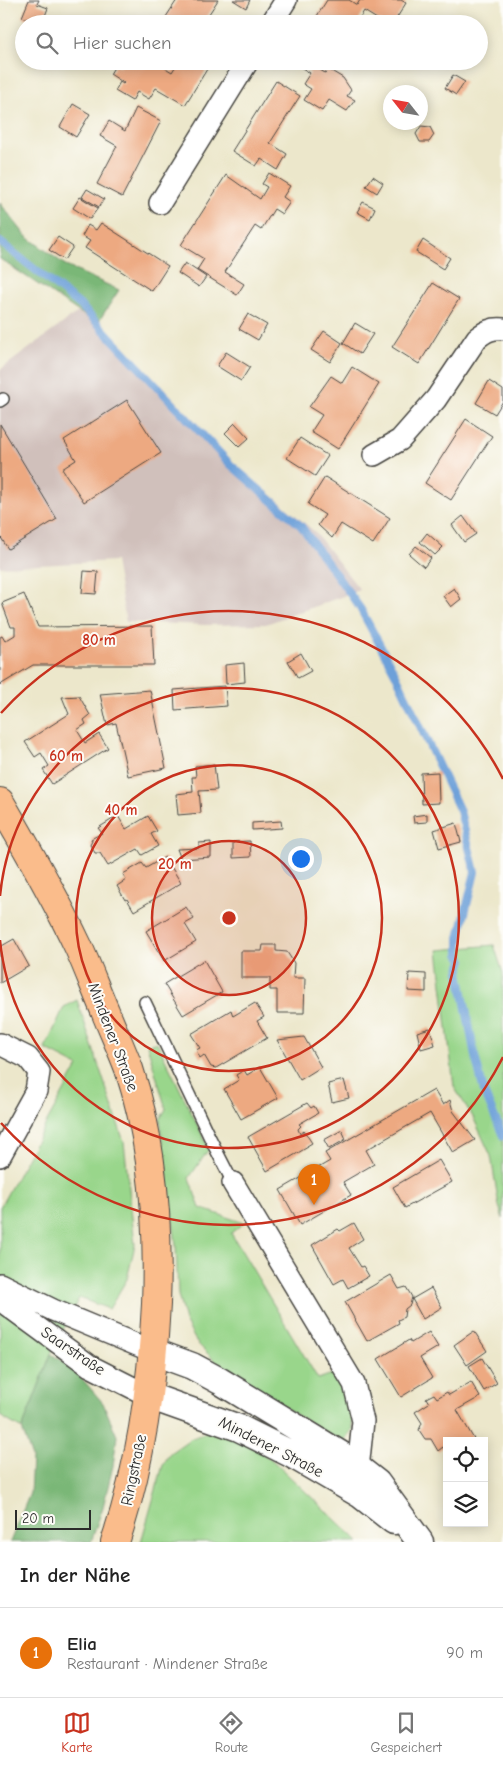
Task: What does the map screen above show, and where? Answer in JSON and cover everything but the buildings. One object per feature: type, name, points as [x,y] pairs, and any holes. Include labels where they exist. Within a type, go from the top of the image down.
[{"type":"main road","name":"Mindener Straße","points":[[0,802],[49,888],[79,948],[129,1069],[142,1118],[153,1174],[158,1254],[154,1352],[149,1396]]},
{"type":"main road","name":"Ringstraße","points":[[115,1542],[126,1508],[149,1396]]},
{"type":"street","points":[[277,15],[286,0]]},
{"type":"street","points":[[160,203],[242,70]]},
{"type":"street","points":[[374,455],[400,440],[436,399],[477,338],[494,328],[503,329]]},
{"type":"street","points":[[0,1044],[28,1058],[39,1072],[36,1091],[0,1156]]},
{"type":"street","points":[[233,1183],[354,1384],[363,1421],[358,1469]]},
{"type":"street","name":"Saarstraße","points":[[0,1284],[53,1310],[154,1352]]},
{"type":"street","name":"Saarstraße","points":[[0,1300],[90,1366],[149,1396]]},
{"type":"street","name":"Mindener Straße","points":[[154,1352],[192,1366],[220,1381],[340,1454],[377,1483],[420,1542]]},
{"type":"street","name":"Mindener Straße","points":[[149,1396],[239,1428],[289,1453],[361,1495],[420,1542]]},
{"type":"lane","points":[[145,1002],[233,1183]]},
{"type":"shaded area","points":[[78,312],[97,324],[165,389],[234,463],[315,532],[360,590],[266,624],[206,625],[126,622],[115,561],[0,567],[0,370]]},
{"type":"green space","points":[[0,203],[26,236],[68,267],[119,290],[97,324],[0,259]]},
{"type":"green space","points":[[494,945],[503,973],[503,1219],[491,1156],[473,1117],[454,1087],[438,950]]},
{"type":"green space","points":[[77,1000],[124,1142],[135,1245],[127,1279],[109,1309],[79,1298],[51,1354],[22,1429],[0,1416],[0,1207],[78,1066],[45,1049],[64,1007]]},
{"type":"green space","points":[[157,1042],[209,1149],[189,1178],[200,1208],[244,1223],[231,1233],[318,1379],[335,1373],[349,1396],[353,1429],[343,1443],[238,1379],[217,1363],[197,1343],[185,1321],[178,1295],[176,1245],[160,1119],[166,1109],[147,1045]]},
{"type":"green space","points":[[51,1354],[72,1367],[103,1403],[117,1436],[113,1466],[103,1507],[91,1542],[10,1542],[30,1493],[32,1458],[22,1429]]},
{"type":"green space","points":[[210,1431],[234,1434],[272,1460],[359,1542],[141,1542],[163,1465],[170,1453],[190,1439]]},
{"type":"waterway","points":[[0,242],[80,305],[231,465],[301,526],[360,608],[396,675],[460,811],[475,872],[459,938],[459,954],[463,960],[459,972],[484,1092],[503,1136]]},
{"type":"place","name":"Elia","points":[[314,1205]]}]
